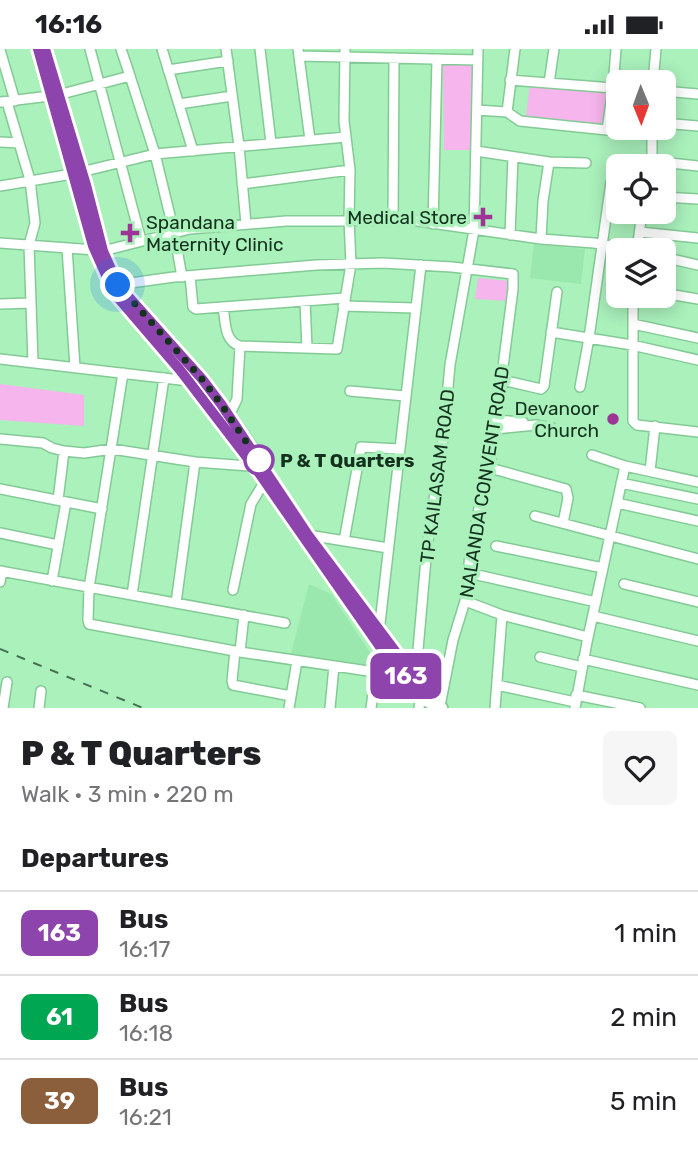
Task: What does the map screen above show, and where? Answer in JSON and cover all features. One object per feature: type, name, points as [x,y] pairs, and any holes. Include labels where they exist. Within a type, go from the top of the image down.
[{"type":"main road","points":[[38,49],[99,250],[114,286],[195,381],[229,416],[265,481],[376,634],[398,655],[419,695]]},
{"type":"main road","points":[[45,49],[54,96]]},
{"type":"main road","points":[[195,381],[308,535],[376,634],[392,664],[419,695],[440,707]]},
{"type":"street","points":[[90,49],[141,240]]},
{"type":"street","points":[[121,49],[155,154],[193,307],[223,308],[305,301],[415,309]]},
{"type":"street","points":[[162,49],[193,151]]},
{"type":"street","points":[[226,49],[246,224]]},
{"type":"street","points":[[260,49],[271,143]]},
{"type":"street","name":"TP KAILASAM ROAD","points":[[419,695],[427,547],[443,439],[450,365],[474,230],[478,49]]},
{"type":"street","points":[[507,112],[515,49]]},
{"type":"street","points":[[549,83],[554,49]]},
{"type":"street","points":[[614,70],[616,49]]},
{"type":"street","points":[[654,70],[656,49]]},
{"type":"street","points":[[0,50],[7,102],[30,180],[35,223],[29,245],[33,362]]},
{"type":"street","points":[[310,140],[298,52],[478,60]]},
{"type":"street","points":[[223,308],[232,344],[337,349],[351,264],[350,170],[344,121],[345,53]]},
{"type":"street","points":[[393,220],[394,58]]},
{"type":"street","points":[[433,224],[437,59]]},
{"type":"street","points":[[169,70],[228,61]]},
{"type":"street","points":[[7,102],[54,96],[130,76]]},
{"type":"street","points":[[510,80],[606,88]]},
{"type":"street","points":[[676,92],[698,94]]},
{"type":"street","points":[[179,104],[232,96]]},
{"type":"street","points":[[477,110],[507,112],[520,121],[606,130]]},
{"type":"street","points":[[676,124],[698,127]]},
{"type":"street","points":[[0,186],[77,173],[155,154],[346,137]]},
{"type":"street","points":[[0,142],[19,143]]},
{"type":"street","points":[[476,151],[549,162],[586,163]]},
{"type":"street","points":[[510,235],[513,156]]},
{"type":"street","points":[[541,239],[549,162]]},
{"type":"street","points":[[676,166],[698,166]]},
{"type":"street","points":[[242,184],[350,170]]},
{"type":"street","points":[[676,198],[698,199]]},
{"type":"street","points":[[0,243],[99,250],[190,229],[286,221],[393,220],[606,245]]},
{"type":"street","points":[[580,387],[606,221]]},
{"type":"street","points":[[639,238],[641,224]]},
{"type":"street","points":[[640,232],[698,238]]},
{"type":"street","points":[[67,248],[75,367]]},
{"type":"street","points":[[676,260],[698,265]]},
{"type":"street","name":"NALANDA CONVENT ROAD","points":[[114,286],[186,276],[316,265],[383,263],[513,274],[490,468],[482,493],[470,555],[465,601],[453,640],[440,707]]},
{"type":"street","points":[[376,634],[421,265]]},
{"type":"street","points":[[502,380],[541,389],[544,386],[556,292]]},
{"type":"street","points":[[676,295],[698,299]]},
{"type":"street","points":[[305,301],[307,348]]},
{"type":"street","points":[[0,304],[31,303]]},
{"type":"street","points":[[633,308],[633,421],[637,425],[698,432]]},
{"type":"street","points":[[633,324],[698,338]]},
{"type":"street","points":[[551,332],[632,345],[698,360]]},
{"type":"street","points":[[229,416],[237,399],[240,346]]},
{"type":"street","points":[[0,359],[195,381]]},
{"type":"street","points":[[123,373],[89,588],[89,624],[237,652],[375,672]]},
{"type":"street","points":[[132,596],[164,378]]},
{"type":"street","points":[[351,391],[405,396]]},
{"type":"street","points":[[496,425],[533,423]]},
{"type":"street","points":[[496,425],[536,425],[552,428]]},
{"type":"street","points":[[650,471],[655,426]]},
{"type":"street","points":[[0,439],[43,443],[64,451],[84,453],[112,449],[259,467]]},
{"type":"street","points":[[344,541],[360,447],[399,449]]},
{"type":"street","points":[[52,581],[58,545],[64,451]]},
{"type":"street","points":[[592,455],[625,466],[698,482]]},
{"type":"street","points":[[176,603],[195,461]]},
{"type":"street","points":[[575,702],[625,466]]},
{"type":"street","points":[[490,468],[566,489],[568,498],[563,523]]},
{"type":"street","points":[[233,590],[251,504],[265,481]]},
{"type":"street","points":[[621,484],[698,499]]},
{"type":"street","points":[[0,489],[102,509]]},
{"type":"street","points":[[617,503],[698,521]]},
{"type":"street","points":[[535,516],[697,556]]},
{"type":"street","points":[[0,533],[58,545]]},
{"type":"street","points":[[308,535],[388,548]]},
{"type":"street","points":[[496,546],[603,568]]},
{"type":"street","points":[[0,582],[1,571],[285,623]]},
{"type":"street","points":[[469,573],[596,602]]},
{"type":"street","points":[[624,584],[698,602]]},
{"type":"street","points":[[465,601],[502,615],[588,637]]},
{"type":"street","points":[[244,615],[233,685],[291,696]]},
{"type":"street","points":[[495,708],[502,615]]},
{"type":"street","points":[[593,616],[698,641]]},
{"type":"street","points":[[371,708],[375,661],[382,649]]},
{"type":"street","points":[[540,657],[698,685]]},
{"type":"street","points":[[289,708],[297,661]]},
{"type":"street","points":[[330,708],[334,666]]},
{"type":"street","points":[[3,708],[7,682]]},
{"type":"street","points":[[497,685],[575,702],[639,708]]},
{"type":"street","points":[[39,708],[41,691]]},
{"type":"shaded area","points":[[474,61],[476,150],[444,150],[443,62]]},
{"type":"shaded area","points":[[530,84],[606,92],[602,124],[526,116]]},
{"type":"shaded area","points":[[534,244],[585,249],[581,284],[530,278]]},
{"type":"shaded area","points":[[478,278],[511,281],[508,301],[475,299]]},
{"type":"shaded area","points":[[0,384],[84,395],[84,426],[0,420]]},
{"type":"shaded area","points":[[309,584],[331,594],[373,657],[370,668],[290,658]]},
{"type":"railway","points":[[0,649],[143,708]]},
{"type":"bus line","name":"163","points":[[38,49],[93,246],[108,283],[120,302],[180,370],[259,473],[392,664],[408,677],[398,655],[308,535],[221,404],[118,285],[103,251],[45,49]]},
{"type":"place","name":"Medical Store","points":[[483,217]]},
{"type":"place","name":"Spandana Maternity Clinic","points":[[130,233]]},
{"type":"place","name":"Devanoor Church","points":[[613,419]]},
{"type":"place","name":"P & T Quarters","points":[[259,460]]},
{"type":"route","points":[[118,285],[202,379],[263,467],[259,460]]}]
